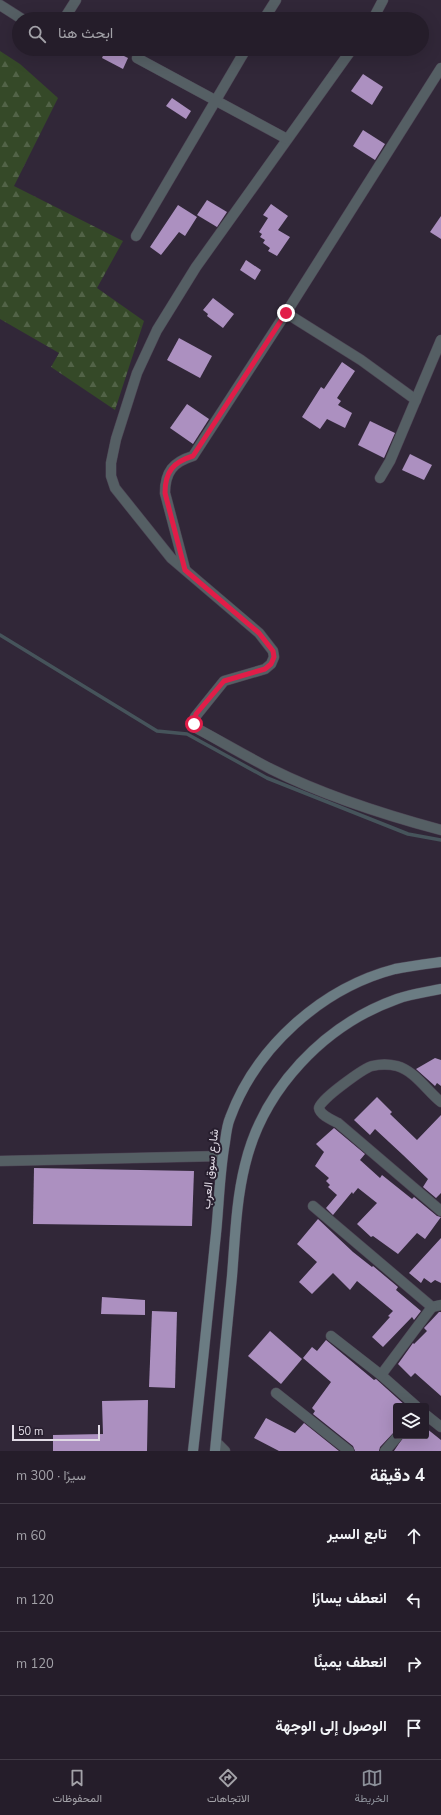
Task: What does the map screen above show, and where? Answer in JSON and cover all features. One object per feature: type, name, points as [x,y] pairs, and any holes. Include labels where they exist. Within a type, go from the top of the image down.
[{"type":"main road","name":"شارع سوق العرب","points":[[193,1451],[216,1233],[222,1156],[229,1119],[248,1080],[273,1046],[308,1013],[331,997],[352,986],[395,970],[441,962]]},
{"type":"main road","points":[[216,1446],[238,1210],[245,1164],[258,1126],[283,1084],[318,1046],[335,1032],[352,1021],[397,999],[441,989]]},
{"type":"street","points":[[68,12],[76,0]]},
{"type":"street","points":[[268,12],[276,0]]},
{"type":"street","points":[[377,12],[383,0]]},
{"type":"street","points":[[0,5],[12,13]]},
{"type":"street","points":[[136,236],[215,99],[242,56]]},
{"type":"street","points":[[347,56],[196,267],[157,330],[137,373],[116,439],[111,463],[111,476],[115,488],[172,558],[259,633],[273,651],[274,657],[271,664],[265,669],[224,681],[194,717],[194,724],[198,729],[272,769],[346,800],[408,822],[441,830]]},
{"type":"street","points":[[137,58],[287,139]]},
{"type":"street","points":[[185,570],[165,493],[165,483],[169,472],[179,461],[193,456],[286,313],[441,68]]},
{"type":"street","points":[[286,313],[361,360],[416,400]]},
{"type":"street","points":[[380,478],[390,461],[441,340]]},
{"type":"street","points":[[441,1102],[408,1071],[395,1066],[381,1064],[371,1066],[353,1076],[340,1089],[326,1097],[320,1104],[319,1110],[338,1123],[441,1211]]},
{"type":"street","points":[[0,1161],[222,1156]]},
{"type":"street","points":[[313,1206],[436,1306],[381,1375]]},
{"type":"street","points":[[331,1336],[381,1375],[413,1403]]},
{"type":"street","points":[[276,1393],[349,1451]]},
{"type":"street","points":[[429,1417],[441,1427]]},
{"type":"street","points":[[385,1451],[395,1439]]},
{"type":"street","points":[[216,1446],[225,1451]]},
{"type":"green space","points":[[0,51],[20,64],[58,98],[14,186],[123,241],[97,288],[144,321],[115,410],[51,367],[59,353],[0,319]]},
{"type":"building","points":[[103,56],[124,56],[128,58],[123,69],[102,58]]},
{"type":"building","points":[[363,74],[383,87],[372,105],[351,91]]},
{"type":"building","points":[[172,98],[191,111],[186,119],[166,106]]},
{"type":"building","points":[[363,130],[385,144],[375,160],[353,146]]},
{"type":"building","points":[[207,200],[227,212],[217,227],[197,215]]},
{"type":"building","points":[[271,204],[288,216],[278,230],[290,237],[277,256],[268,251],[270,248],[263,243],[265,240],[260,237],[262,234],[259,232],[268,218],[263,215]]},
{"type":"building","points":[[178,205],[197,217],[185,236],[179,232],[161,255],[150,247]]},
{"type":"building","points":[[441,216],[441,239],[430,232]]},
{"type":"building","points":[[246,260],[261,270],[255,280],[240,270]]},
{"type":"building","points":[[213,298],[234,314],[223,328],[207,316],[208,314],[203,310]]},
{"type":"building","points":[[179,338],[212,356],[200,378],[167,360]]},
{"type":"building","points":[[342,362],[355,371],[337,398],[341,401],[338,405],[352,413],[345,428],[327,419],[320,429],[302,417],[321,387],[324,389]]},
{"type":"building","points":[[187,404],[209,419],[193,444],[170,428]]},
{"type":"building","points":[[370,421],[395,433],[384,458],[358,445]]},
{"type":"building","points":[[410,454],[432,465],[424,480],[402,470]]},
{"type":"building","points":[[435,1058],[441,1060],[441,1086],[437,1083],[435,1086],[416,1069]]},
{"type":"building","points":[[377,1097],[392,1112],[390,1114],[417,1140],[441,1115],[441,1193],[436,1198],[423,1187],[428,1179],[403,1155],[375,1129],[370,1135],[354,1120]]},
{"type":"building","points":[[334,1128],[365,1154],[360,1160],[380,1178],[382,1175],[412,1199],[414,1197],[437,1216],[441,1217],[425,1239],[417,1233],[398,1254],[373,1236],[371,1237],[357,1224],[377,1203],[358,1188],[353,1194],[352,1192],[333,1215],[326,1208],[337,1195],[328,1187],[330,1185],[326,1181],[329,1178],[315,1166],[324,1152],[316,1144]]},
{"type":"building","points":[[34,1168],[194,1171],[192,1226],[33,1224]]},
{"type":"building","points":[[318,1219],[353,1252],[372,1267],[373,1266],[398,1287],[396,1290],[421,1311],[414,1320],[412,1317],[383,1347],[372,1337],[390,1317],[388,1316],[393,1311],[357,1281],[350,1290],[333,1273],[312,1294],[299,1282],[317,1262],[297,1244]]},
{"type":"building","points":[[441,1238],[441,1283],[435,1280],[431,1283],[424,1278],[421,1283],[409,1273]]},
{"type":"building","points":[[102,1297],[145,1300],[145,1315],[101,1314]]},
{"type":"building","points":[[152,1311],[177,1312],[175,1388],[149,1387]]},
{"type":"building","points":[[439,1312],[441,1312],[441,1396],[415,1373],[411,1377],[398,1364],[413,1343],[414,1344],[427,1331],[424,1328]]},
{"type":"building","points":[[270,1331],[302,1359],[281,1384],[248,1356]]},
{"type":"building","points":[[326,1340],[374,1380],[376,1379],[403,1403],[393,1403],[393,1433],[380,1447],[379,1451],[355,1451],[353,1446],[313,1414],[315,1411],[312,1408],[331,1382],[303,1358],[312,1347],[317,1351]]},
{"type":"building","points":[[148,1400],[147,1451],[53,1451],[53,1435],[103,1434],[102,1401]]},
{"type":"building","points":[[266,1418],[295,1433],[304,1423],[339,1451],[279,1451],[254,1438]]},
{"type":"building","points":[[429,1430],[441,1440],[441,1451],[394,1451],[402,1439],[429,1439]]},
{"type":"waterway","points":[[0,635],[157,731],[187,734],[267,778],[408,834],[441,840]]},
{"type":"route","points":[[194,724],[194,717],[196,714],[224,681],[265,669],[271,664],[274,657],[273,651],[259,633],[185,570],[165,493],[165,483],[169,472],[179,461],[193,456],[286,313]]}]
